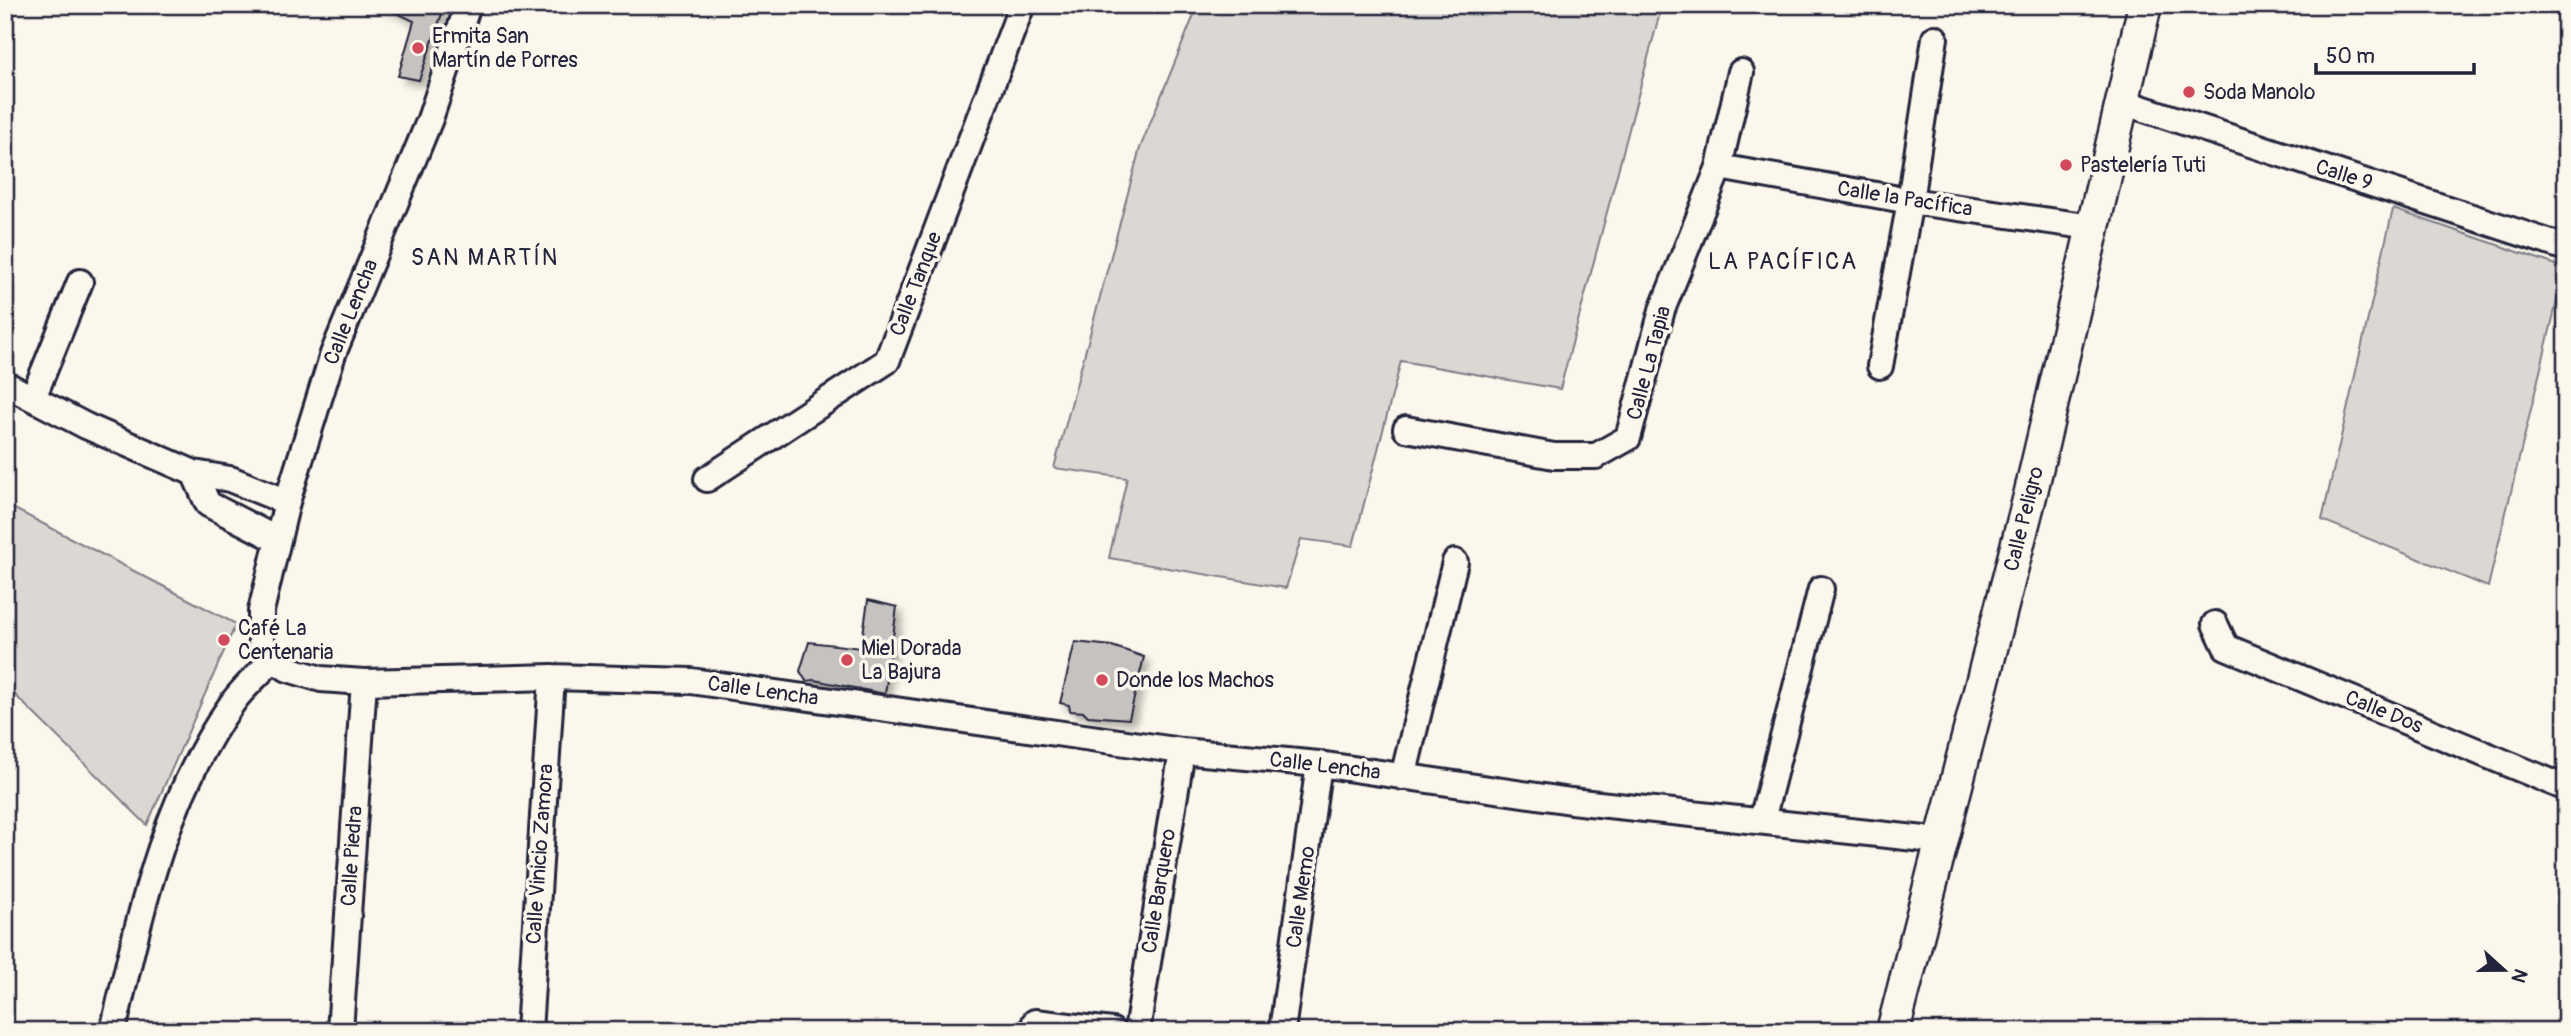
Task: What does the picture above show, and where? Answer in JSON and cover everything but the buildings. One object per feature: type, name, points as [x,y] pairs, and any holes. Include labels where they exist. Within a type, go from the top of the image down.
[{"type":"main road","name":"Calle Peligro","points":[[1893,1031],[2030,496],[2145,5]]},
{"type":"street","name":"Calle Lencha","points":[[468,5],[430,119],[332,354],[288,502],[261,611],[261,643],[273,659],[288,669],[321,679],[364,682],[552,677],[691,681],[1182,751],[1319,764],[1571,801],[1943,841]]},
{"type":"street","name":"Calle Tanque","points":[[707,479],[887,361],[1022,5]]},
{"type":"street","points":[[1880,366],[1910,201],[1935,38]]},
{"type":"street","name":"Calle La Tapia","points":[[1406,429],[1554,456],[1596,456],[1628,438],[1662,310],[1719,167],[1741,72]]},
{"type":"street","name":"Calle 9","points":[[2123,102],[2566,248]]},
{"type":"street","name":"Calle la Pacífica","points":[[1719,167],[1910,201],[2092,227]]},
{"type":"street","points":[[33,397],[80,282]]},
{"type":"street","points":[[5,384],[86,426],[194,473],[230,479],[288,502]]},
{"type":"street","points":[[194,473],[208,504],[278,540]]},
{"type":"street","points":[[1403,777],[1455,562]]},
{"type":"street","points":[[1762,820],[1821,590]]},
{"type":"street","name":"Calle Dos","points":[[2215,624],[2226,647],[2566,788]]},
{"type":"street","points":[[113,1031],[146,893],[168,824],[197,757],[234,699],[273,659]]},
{"type":"street","name":"Calle Vinicio Zamora","points":[[528,1031],[552,677]]},
{"type":"street","name":"Calle Piedra","points":[[340,1031],[364,682]]},
{"type":"street","name":"Calle Barquero","points":[[1137,1031],[1182,751]]},
{"type":"street","name":"Calle Memo","points":[[1282,1031],[1319,764]]},
{"type":"street","points":[[1035,1022],[1112,1031]]},
{"type":"shaded area","points":[[1198,5],[1662,5],[1560,389],[1401,361],[1353,546],[1301,539],[1286,588],[1109,558],[1127,478],[1054,468],[1140,148]]},
{"type":"shaded area","points":[[2393,209],[2565,268],[2488,587],[2322,520]]},
{"type":"shaded area","points":[[5,504],[236,624],[147,825],[5,685]]},
{"type":"place","name":"Ermita San Martín de Porres","points":[[418,48]]},
{"type":"place","name":"Soda Manolo","points":[[2189,92]]},
{"type":"place","name":"Pastelería Tuti","points":[[2066,165]]},
{"type":"place","name":"Café La Centenaria","points":[[224,640]]},
{"type":"place","name":"Miel Dorada La Bajura","points":[[847,660]]},
{"type":"place","name":"Donde los Machos","points":[[1102,680]]},
{"type":"district","name":"SAN MARTÍN","points":[[485,257]]},
{"type":"district","name":"LA PACÍFICA","points":[[1783,261]]}]
